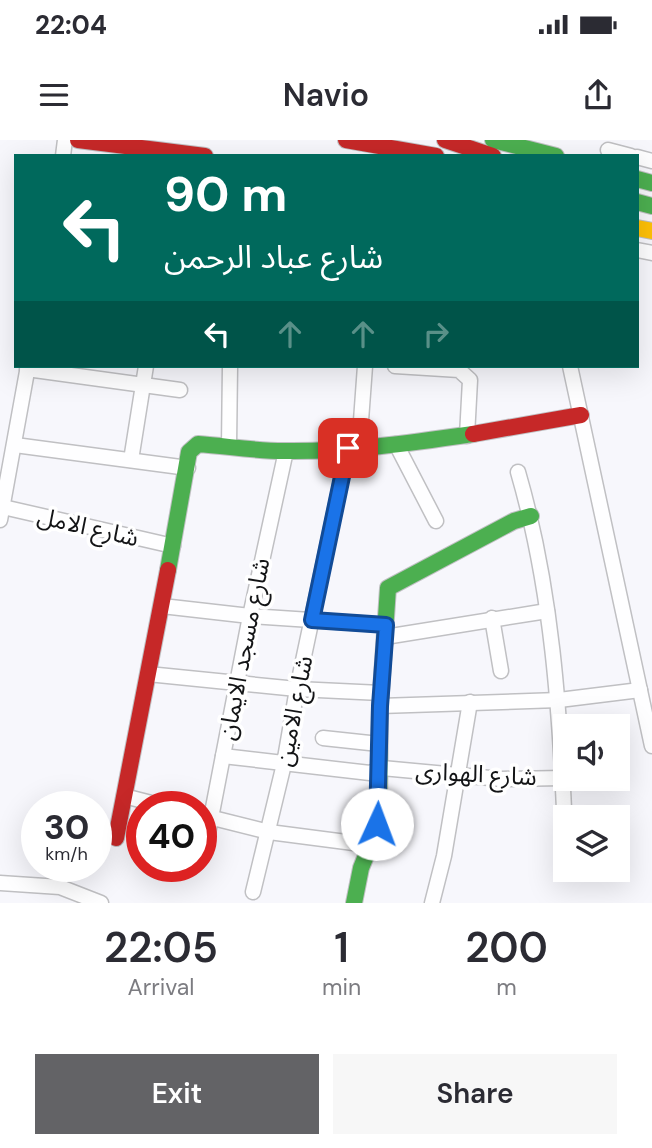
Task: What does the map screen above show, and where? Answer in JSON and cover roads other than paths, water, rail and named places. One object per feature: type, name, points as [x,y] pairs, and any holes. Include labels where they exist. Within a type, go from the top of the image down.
[{"type":"main road","points":[[78,140],[189,154]]},
{"type":"main road","points":[[346,140],[425,154]]},
{"type":"main road","points":[[445,140],[487,154]]},
{"type":"main road","points":[[493,140],[552,150]]},
{"type":"main road","points":[[116,838],[189,452],[198,444],[286,451],[353,448],[467,436],[580,415]]},
{"type":"main road","points":[[354,903],[360,868],[374,836],[379,812],[378,769],[387,591],[391,585],[514,521],[531,516]]},
{"type":"street","points":[[1,514],[28,368],[180,390]]},
{"type":"street","points":[[131,460],[146,368]]},
{"type":"street","points":[[229,446],[230,368]]},
{"type":"street","name":"شارع الامين","points":[[253,892],[269,832],[312,620],[353,448],[365,368]]},
{"type":"street","points":[[427,368],[459,370],[470,380],[467,436]]},
{"type":"street","points":[[570,368],[652,747]]},
{"type":"street","points":[[396,443],[436,521]]},
{"type":"street","points":[[15,445],[188,468]]},
{"type":"street","name":"شارع مسجد الايمان","points":[[213,791],[223,755],[286,451]]},
{"type":"street","points":[[518,472],[531,516],[547,611],[560,714]]},
{"type":"street","name":"شارع الامل","points":[[1,514],[173,546]]},
{"type":"street","points":[[162,606],[312,620],[385,631],[547,611]]},
{"type":"street","points":[[492,618],[500,671]]},
{"type":"street","points":[[148,674],[381,700],[559,700],[640,690]]},
{"type":"street","points":[[432,903],[444,856],[470,702]]},
{"type":"street","points":[[323,738],[379,744]]},
{"type":"street","name":"شارع الهوارى","points":[[223,755],[370,773],[378,769],[501,779],[553,778]]},
{"type":"street","points":[[217,819],[269,832],[369,845]]},
{"type":"street","points":[[0,883],[60,887],[101,903]]}]
